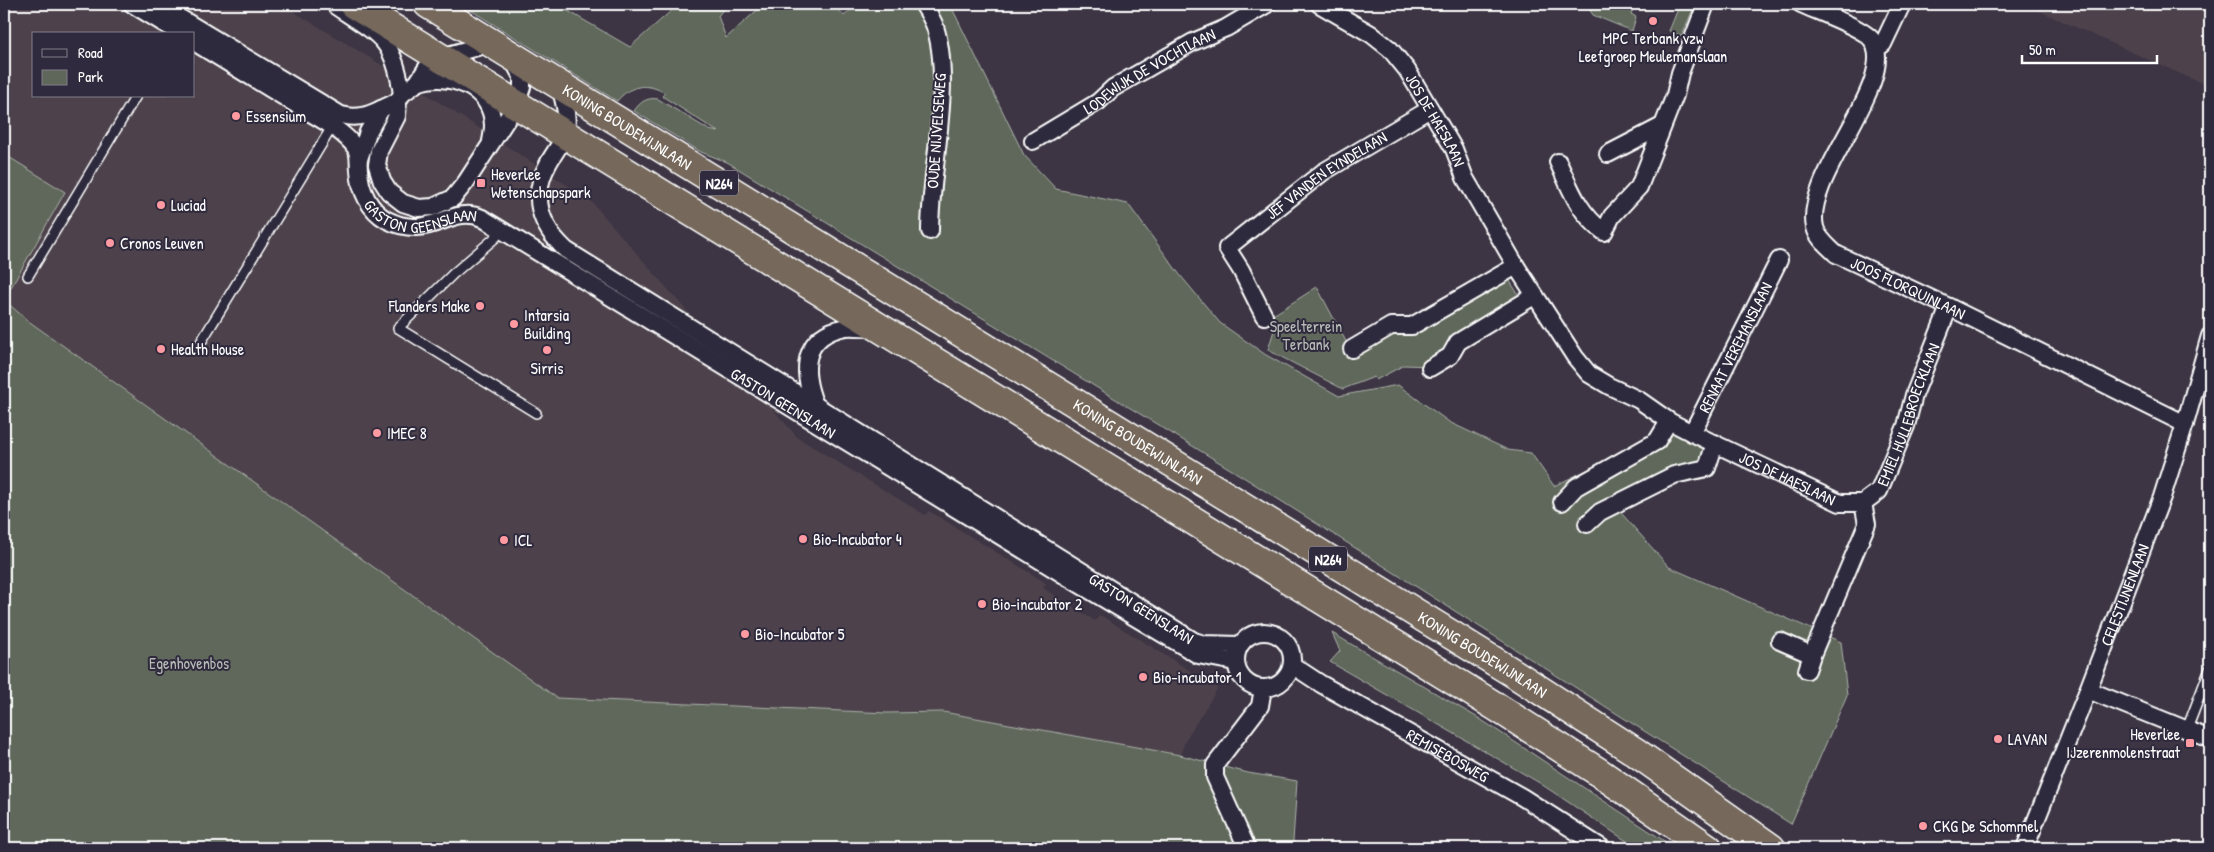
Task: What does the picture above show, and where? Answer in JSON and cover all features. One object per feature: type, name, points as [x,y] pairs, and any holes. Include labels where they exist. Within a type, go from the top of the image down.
[{"type":"highway","name":"N264","points":[[353,4],[1494,706],[1597,772],[1708,848]]},
{"type":"highway","name":"KONING BOUDEWIJNLAAN","points":[[428,4],[1515,674],[1634,751],[1771,848]]},
{"type":"street","points":[[132,4],[177,29]]},
{"type":"street","points":[[157,4],[177,29]]},
{"type":"street","name":"GASTON GEENSLAAN","points":[[335,4],[376,32],[387,45],[398,68],[400,98],[397,116],[379,151],[377,165],[382,181],[389,192],[403,203],[419,208],[433,207],[452,198],[466,182],[516,105]]},
{"type":"street","name":"OUDE NIJVELSEWEG","points":[[923,4],[934,23],[941,68],[940,103],[930,202],[930,231]]},
{"type":"street","name":"LODEWIJK DE VOCHTLAAN","points":[[1033,141],[1098,102],[1113,88],[1193,42],[1226,28],[1267,4]]},
{"type":"street","name":"JOS DE HAESLAAN","points":[[1319,4],[1371,34],[1390,49],[1407,70],[1454,149],[1465,178],[1516,266],[1575,357],[1589,374],[1639,400],[1669,421],[1692,433],[1840,503],[1863,503]]},
{"type":"street","points":[[1558,162],[1579,208],[1590,221],[1604,232],[1612,216],[1639,187],[1675,95],[1680,73],[1706,4]]},
{"type":"street","points":[[1801,4],[1866,34],[1871,38],[1876,49],[1883,44],[1902,4]]},
{"type":"street","points":[[195,38],[341,115],[359,118],[373,114],[400,98],[417,83],[428,66],[441,59],[484,44],[498,47]]},
{"type":"street","name":"GASTON GEENSLAAN","points":[[195,43],[332,127],[356,147],[359,159],[360,180],[365,196],[374,210],[386,219],[398,225],[412,228],[427,227],[462,214],[482,218],[1198,655],[1235,662]]},
{"type":"street","name":"KONING BOUDEWIJNLAAN","points":[[498,47],[515,64],[522,77],[522,87],[516,105]]},
{"type":"street","name":"JOOS FLORQUINLAAN","points":[[1876,49],[1878,61],[1876,69],[1852,128],[1834,157],[1818,194],[1813,213],[1815,229],[1822,240],[1836,254],[1949,307],[2185,424]]},
{"type":"street","points":[[417,83],[428,78],[442,78],[459,81],[476,91],[487,104],[493,124],[491,143]]},
{"type":"street","points":[[560,85],[566,114],[565,134]]},
{"type":"street","name":"GASTON GEENSLAAN","points":[[359,159],[368,132],[381,109]]},
{"type":"street","name":"JEF VANDEN EYNDELAAN","points":[[1264,316],[1241,270],[1220,252],[1323,172],[1430,109]]},
{"type":"street","points":[[1608,154],[1662,126]]},
{"type":"street","name":"GASTON GEENSLAAN","points":[[565,134],[547,165],[540,187],[541,214],[553,238],[575,256],[1194,641],[1204,644],[1239,644],[1255,632],[1274,633],[1288,644],[1292,665]]},
{"type":"street","name":"RENAAT VEREMANSLAAN","points":[[1692,433],[1779,260]]},
{"type":"street","points":[[1352,349],[1391,326],[1412,326],[1516,266]]},
{"type":"street","points":[[1430,368],[1450,356],[1458,342],[1534,296]]},
{"type":"street","name":"EMIEL HULLEBROECKLAAN","points":[[1780,642],[1809,662],[1868,524],[1863,503],[1879,491],[1906,426],[1914,394],[1949,307]]},
{"type":"street","points":[[814,405],[807,385],[806,369],[808,354],[817,342],[831,331],[848,327],[882,329]]},
{"type":"street","name":"CELESTIJNENLAAN","points":[[2025,848],[2162,497],[2185,424],[2204,379],[2210,336]]},
{"type":"street","points":[[1562,502],[1576,487],[1656,441],[1669,421]]},
{"type":"street","points":[[1586,524],[1600,512],[1674,474],[1708,468],[1715,444]]},
{"type":"street","points":[[1239,644],[1235,662],[1242,678],[1256,687],[1271,688],[1279,684],[1287,676],[1292,665]]},
{"type":"street","name":"REMISEBOSWEG","points":[[1292,665],[1321,684],[1522,797],[1602,848]]},
{"type":"street","points":[[1247,848],[1215,777],[1215,765],[1260,706],[1262,688]]},
{"type":"street","points":[[2088,690],[2210,739]]},
{"type":"lane","points":[[28,276],[135,98]]},
{"type":"lane","points":[[198,347],[332,127]]},
{"type":"lane","points":[[496,237],[398,328],[536,413]]},
{"type":"lane","points":[[2187,730],[2210,670]]},
{"type":"shaded area","points":[[4,4],[281,4],[380,64],[590,200],[798,438],[925,515],[929,511],[1043,581],[1046,584],[1043,588],[1095,621],[1100,615],[1218,688],[1186,739],[1180,755],[943,712],[887,713],[557,698],[27,320],[4,300]]},
{"type":"shaded area","points":[[2024,4],[2210,4],[2210,87]]},
{"type":"green space","points":[[461,4],[556,4],[630,47],[679,4],[727,4],[718,16],[726,38],[764,4],[773,4],[779,11],[787,4],[834,4],[844,16],[857,4],[950,4],[1024,155],[1056,189],[1128,204],[1180,275],[1220,323],[1266,355],[1339,396],[1398,385],[1449,422],[1508,450],[1531,453],[1554,486],[1585,471],[1591,478],[1656,441],[1669,421],[1715,443],[1707,468],[1614,505],[1669,567],[1841,642],[1847,695],[1791,824],[1240,475],[727,162],[701,152],[634,111],[644,101],[658,99],[709,130],[718,132],[662,96],[665,93],[652,87],[639,87],[627,91],[617,101]]},
{"type":"green space","points":[[1586,4],[1635,4],[1631,14],[1636,17],[1632,31],[1593,15]]},
{"type":"green space","points":[[1680,4],[1695,4],[1682,36],[1669,31]]},
{"type":"green space","points":[[4,154],[65,192],[4,300]]},
{"type":"green space","name":"Speelterrein Terbank","points":[[1506,275],[1523,302],[1429,366],[1404,365],[1376,380],[1374,377],[1343,389],[1268,350],[1275,327],[1270,317],[1317,287],[1351,351]]},
{"type":"green space","name":"Egenhovenbos","points":[[4,300],[27,320],[557,698],[887,713],[943,712],[1180,755],[1248,773],[1297,781],[1293,841],[1297,848],[4,848]]},
{"type":"green space","points":[[1332,633],[1480,719],[1675,848],[1637,848],[1538,782],[1330,662],[1340,651]]},
{"type":"place","name":"MPC Terbank vzw Leefgroep Meulemanslaan","points":[[1653,21]]},
{"type":"place","name":"Essensium","points":[[236,116]]},
{"type":"place","name":"Heverlee Wetenschapspark","points":[[481,183]]},
{"type":"place","name":"Luciad","points":[[161,205]]},
{"type":"place","name":"Cronos Leuven","points":[[110,243]]},
{"type":"place","name":"Flanders Make","points":[[480,306]]},
{"type":"place","name":"Intarsia Building","points":[[514,324]]},
{"type":"place","name":"Health House","points":[[161,349]]},
{"type":"place","name":"Sirris","points":[[547,350]]},
{"type":"place","name":"IMEC 8","points":[[377,433]]},
{"type":"place","name":"Bio-Incubator 4","points":[[803,539]]},
{"type":"place","name":"ICL","points":[[504,540]]},
{"type":"place","name":"Bio-incubator 2","points":[[982,604]]},
{"type":"place","name":"Bio-Incubator 5","points":[[745,634]]},
{"type":"place","name":"Bio-incubator 1","points":[[1143,677]]},
{"type":"place","name":"LAVAN","points":[[1998,739]]},
{"type":"place","name":"Heverlee IJzerenmolenstraat","points":[[2190,743]]},
{"type":"place","name":"CKG De Schommel","points":[[1923,826]]}]
